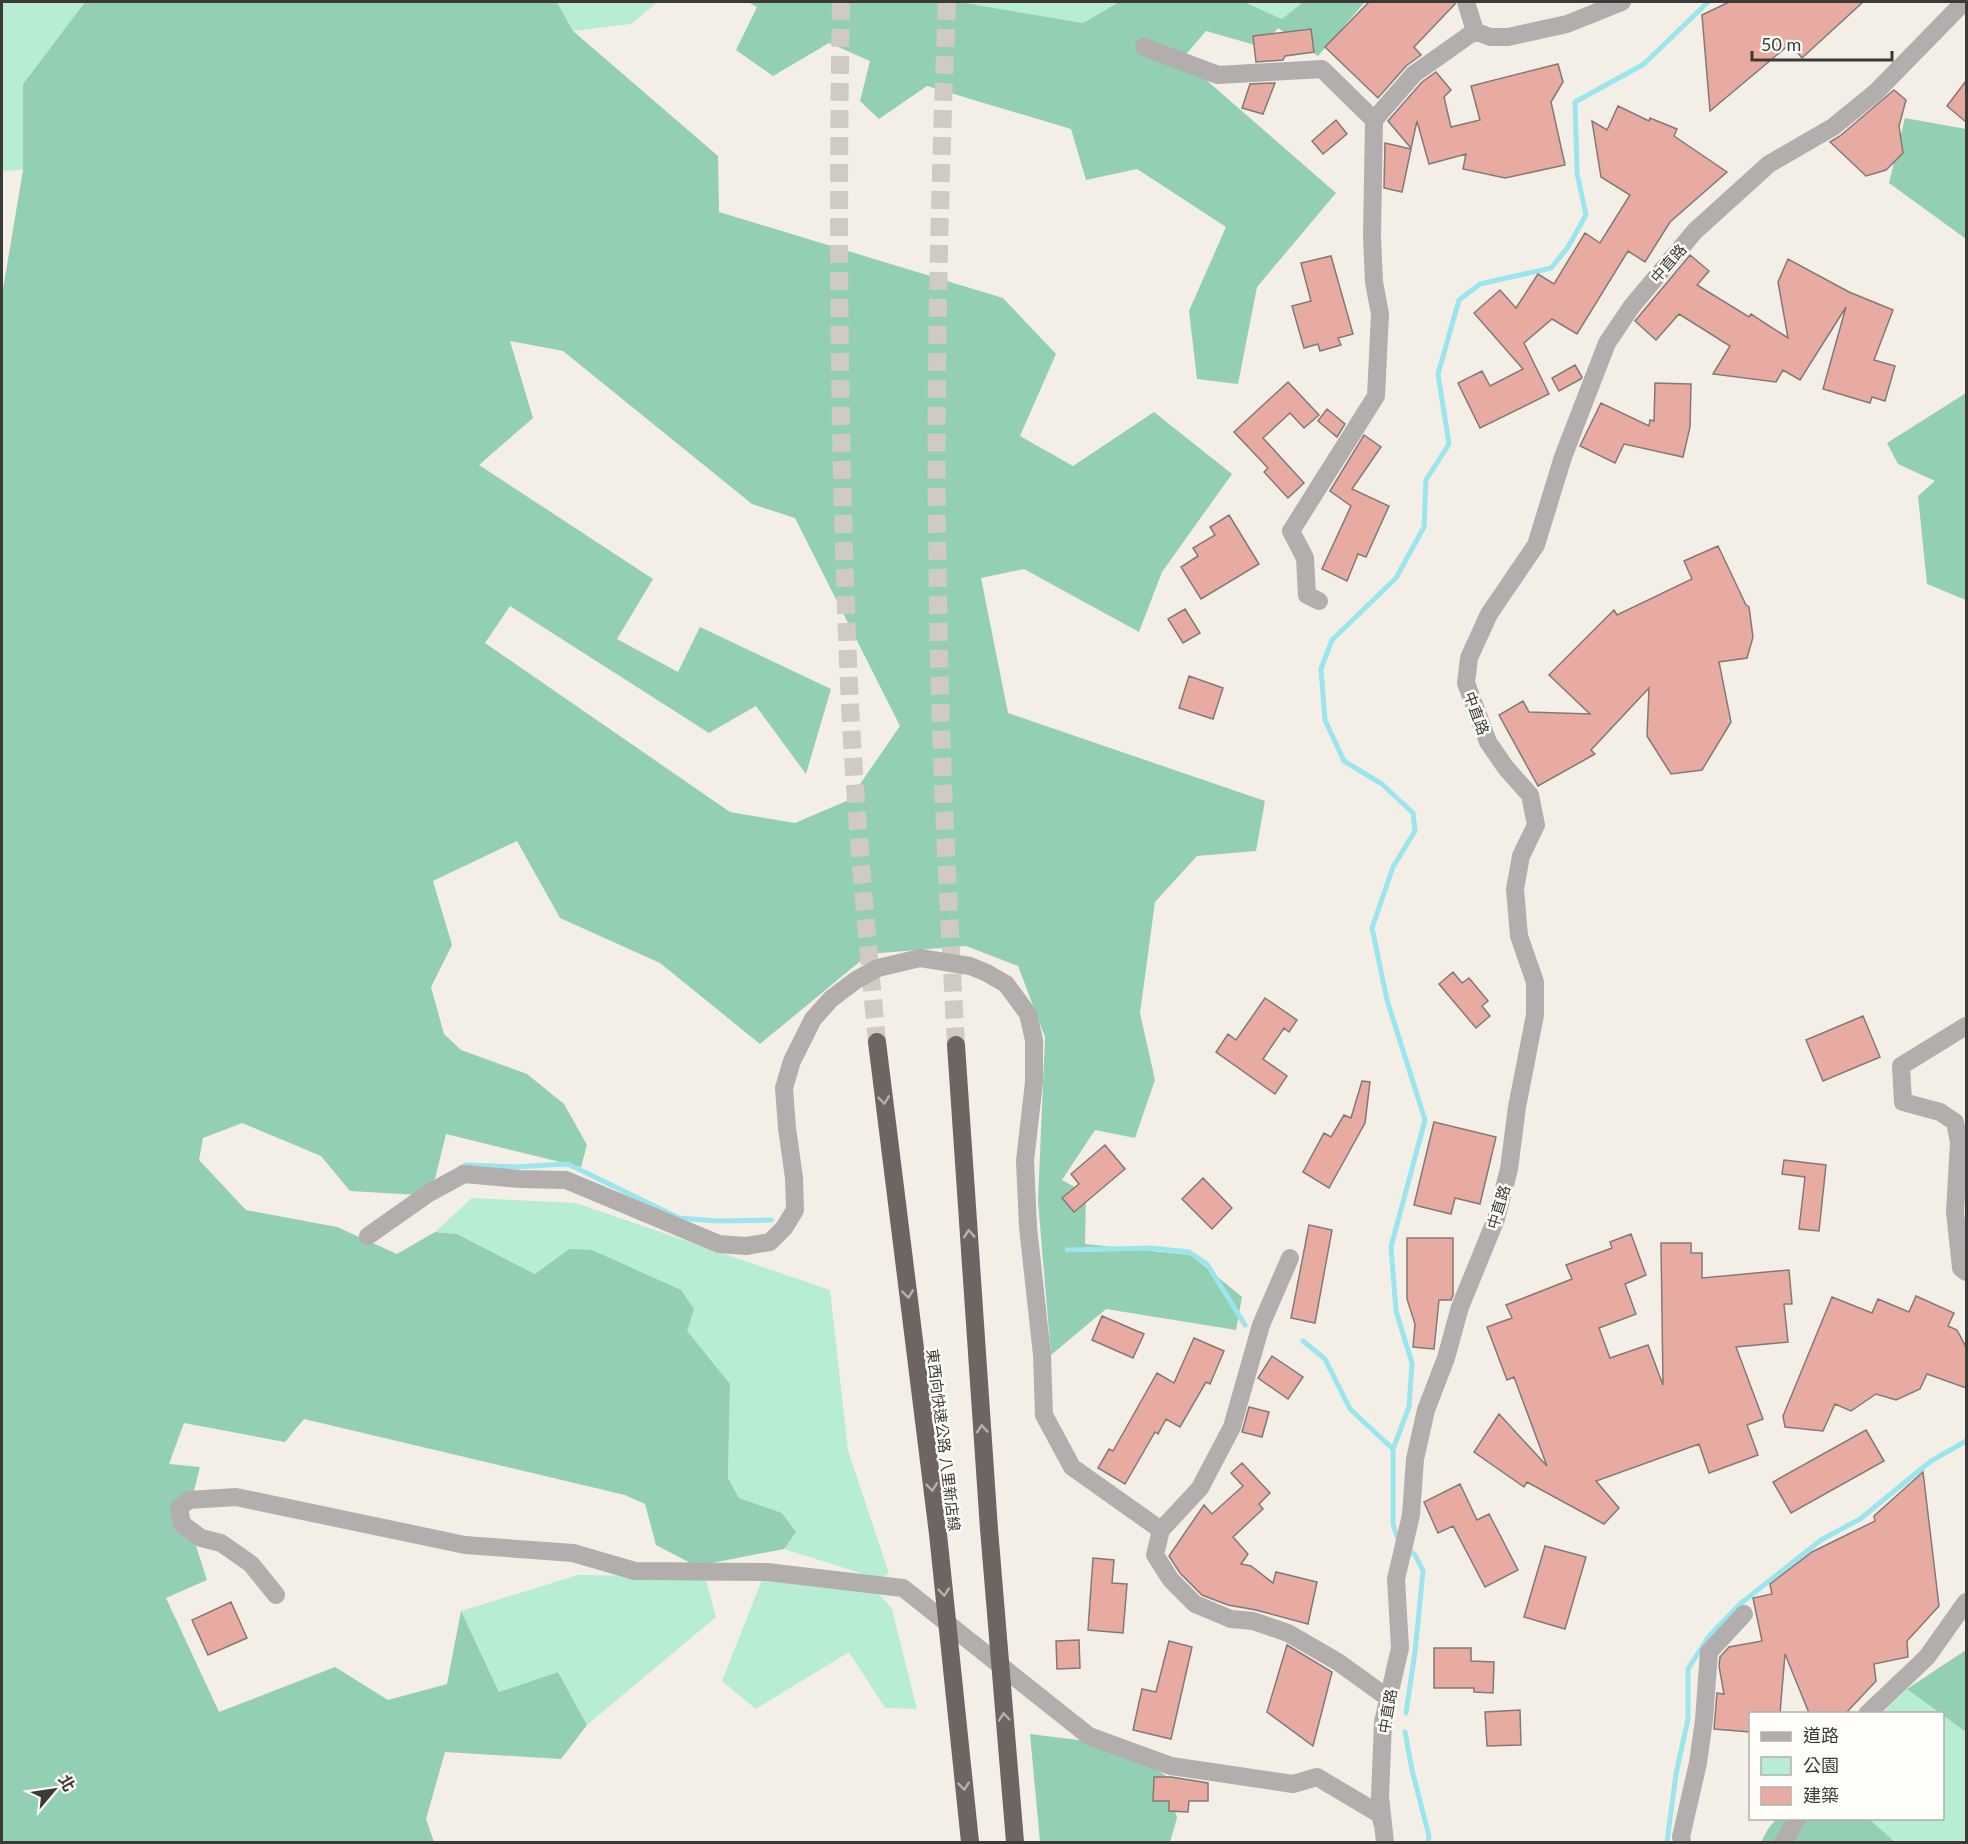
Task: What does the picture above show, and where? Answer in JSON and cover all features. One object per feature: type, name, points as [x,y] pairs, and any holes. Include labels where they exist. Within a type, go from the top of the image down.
[{"type":"highway","name":"東西向快速公路 八里新店線","points":[[877,1042],[938,1534],[970,1842]]},
{"type":"highway","points":[[956,1045],[989,1529],[1014,1842]]},
{"type":"street","points":[[1466,2],[1474,32]]},
{"type":"street","points":[[1474,32],[1490,37],[1508,37],[1567,24],[1622,2]]},
{"type":"street","name":"中直路","points":[[1385,1842],[1380,1797],[1383,1722],[1400,1648],[1396,1580],[1410,1515],[1415,1459],[1426,1410],[1446,1358],[1460,1307],[1496,1219],[1509,1169],[1517,1107],[1535,1015],[1535,982],[1520,936],[1515,889],[1521,856],[1536,825],[1530,795],[1506,768],[1488,742],[1466,683],[1469,658],[1489,614],[1536,545],[1563,457],[1607,343],[1632,306],[1695,231],[1769,164],[1833,127],[1876,92],[1964,2]]},
{"type":"street","points":[[1319,601],[1307,595],[1305,558],[1291,531],[1376,396],[1380,314],[1374,282],[1372,236],[1374,120],[1414,74],[1474,32]]},
{"type":"street","points":[[1143,47],[1218,75],[1322,69],[1374,120]]},
{"type":"street","points":[[368,1236],[429,1193],[464,1174],[566,1180],[719,1244],[746,1246],[770,1242],[795,1210],[794,1178],[784,1088],[792,1061],[813,1019],[831,999],[856,980],[878,968],[921,958],[960,964],[985,972],[1006,984],[1016,996],[1028,1014],[1034,1040],[1034,1082],[1024,1161],[1028,1227],[1042,1355],[1044,1415],[1072,1467],[1161,1530]]},
{"type":"street","points":[[1966,1026],[1900,1065],[1903,1102],[1940,1112],[1955,1122],[1959,1142],[1955,1212],[1961,1268],[1966,1272]]},
{"type":"street","points":[[1290,1258],[1261,1325],[1232,1427],[1200,1488],[1161,1530],[1155,1555],[1171,1580],[1195,1604],[1231,1619],[1253,1620],[1288,1633],[1338,1662],[1388,1698]]},
{"type":"street","points":[[276,1595],[251,1564],[221,1544],[201,1538],[182,1524],[179,1508],[189,1500],[236,1497],[465,1545],[573,1553],[635,1571],[767,1572],[903,1588],[1089,1736],[1171,1766],[1293,1784],[1317,1777],[1381,1815],[1385,1842]]},
{"type":"street","points":[[1868,1712],[1927,1657],[1966,1602]]},
{"type":"street","points":[[1682,1842],[1681,1837],[1698,1763],[1709,1652],[1744,1614]]},
{"type":"street","points":[[1783,1842],[1797,1820]]},
{"type":"green space","points":[[2,2],[85,2],[23,84],[23,170],[2,171]]},
{"type":"green space","points":[[85,2],[557,2],[573,31],[718,156],[719,212],[1003,298],[1056,354],[1020,436],[1073,466],[1154,412],[1232,474],[1162,572],[1139,632],[1024,569],[981,578],[1008,713],[1265,801],[1256,851],[1197,856],[1155,902],[1140,1013],[1155,1080],[1135,1138],[1095,1130],[1062,1180],[1086,1193],[1085,1244],[1191,1255],[1242,1297],[1236,1330],[1106,1309],[1051,1355],[1038,1201],[1045,1037],[1018,966],[966,946],[869,954],[760,1044],[660,963],[560,918],[517,841],[433,881],[452,945],[431,987],[444,1034],[461,1050],[527,1074],[564,1104],[587,1145],[581,1167],[446,1134],[435,1179],[418,1195],[350,1191],[321,1156],[242,1123],[203,1138],[199,1160],[246,1210],[337,1227],[397,1254],[435,1232],[457,1234],[535,1274],[569,1249],[592,1250],[681,1290],[694,1309],[687,1331],[730,1384],[728,1478],[739,1498],[782,1513],[796,1532],[784,1549],[696,1566],[656,1545],[645,1504],[625,1495],[304,1419],[285,1442],[184,1423],[169,1464],[200,1467],[187,1518],[207,1580],[166,1598],[219,1712],[335,1667],[388,1700],[447,1684],[461,1611],[499,1692],[558,1672],[587,1725],[561,1759],[445,1752],[426,1819],[434,1842],[2,1842],[2,295],[23,170],[23,84]],"holes":[[[510,341],[563,351],[752,504],[795,518],[900,726],[849,800],[795,823],[730,812],[485,643],[510,606],[709,733],[756,706],[806,774],[831,689],[700,627],[678,672],[617,639],[653,579],[479,465],[533,418]]]},
{"type":"green space","points":[[557,2],[658,2],[631,24],[573,31]]},
{"type":"green space","points":[[748,2],[959,2],[1083,23],[1119,2],[1244,2],[1282,19],[1303,2],[1365,2],[1318,56],[1278,28],[1262,47],[1206,31],[1182,59],[1336,193],[1257,287],[1238,384],[1197,379],[1189,311],[1226,227],[1137,169],[1086,180],[1071,129],[927,86],[879,119],[860,101],[870,61],[829,43],[773,76],[736,50],[757,7]]},
{"type":"green space","points":[[959,2],[1119,2],[1083,23]]},
{"type":"green space","points":[[1244,2],[1303,2],[1282,19]]},
{"type":"green space","points":[[1905,118],[1966,129],[1966,239],[1889,183]]},
{"type":"green space","points":[[1966,393],[1966,600],[1927,584],[1918,496],[1935,481],[1898,464],[1887,443]]},
{"type":"green space","points":[[472,1198],[576,1203],[830,1290],[848,1450],[889,1573],[879,1579],[784,1549],[796,1531],[782,1513],[739,1498],[728,1478],[730,1385],[686,1331],[694,1309],[569,1249],[535,1274],[457,1234],[435,1232]]},
{"type":"green space","points":[[578,1575],[705,1576],[716,1617],[587,1725],[558,1672],[499,1692],[461,1611]]},
{"type":"green space","points":[[763,1577],[875,1589],[892,1609],[917,1709],[885,1708],[849,1652],[756,1709],[722,1681]]},
{"type":"green space","points":[[1966,1650],[1966,1732],[1944,1716],[1944,1712],[1939,1712],[1907,1689]]},
{"type":"green space","points":[[1907,1689],[1940,1712],[1883,1712]]},
{"type":"green space","points":[[1944,1715],[1966,1732],[1966,1842],[1895,1842],[1870,1820],[1944,1820]]},
{"type":"green space","points":[[1030,1734],[1118,1745],[1165,1775],[1177,1818],[1170,1842],[1040,1842]]},
{"type":"green space","points":[[1775,1820],[1870,1820],[1895,1842],[1761,1842]]},
{"type":"building","points":[[1369,2],[1455,2],[1414,47],[1421,55],[1406,66],[1378,98],[1325,47]]},
{"type":"building","points":[[1729,2],[1863,2],[1802,58],[1790,44],[1710,111],[1702,15]]},
{"type":"building","points":[[1311,29],[1314,52],[1285,56],[1283,60],[1256,62],[1253,36]]},
{"type":"building","points":[[1558,64],[1563,82],[1551,102],[1565,165],[1505,178],[1463,169],[1466,154],[1429,164],[1417,121],[1411,148],[1388,121],[1422,82],[1436,72],[1451,90],[1444,97],[1451,127],[1480,120],[1471,86]]},
{"type":"building","points":[[1966,81],[1966,122],[1947,106]]},
{"type":"building","points":[[1275,83],[1263,114],[1242,108],[1250,84]]},
{"type":"building","points":[[1894,90],[1906,100],[1899,126],[1903,153],[1886,170],[1866,176],[1830,142]]},
{"type":"building","points":[[1618,106],[1649,121],[1650,118],[1677,129],[1674,136],[1727,172],[1670,222],[1645,262],[1628,251],[1577,334],[1552,319],[1524,343],[1549,394],[1480,428],[1458,383],[1482,371],[1490,386],[1523,369],[1474,313],[1500,290],[1516,308],[1538,274],[1554,284],[1585,233],[1600,243],[1630,195],[1601,177],[1592,121],[1607,130]]},
{"type":"building","points":[[1336,120],[1347,134],[1323,154],[1312,141]]},
{"type":"building","points":[[1385,143],[1411,149],[1402,192],[1384,188]]},
{"type":"building","points":[[1690,255],[1709,271],[1697,285],[1749,317],[1751,314],[1788,338],[1778,282],[1788,259],[1849,292],[1893,310],[1874,360],[1895,366],[1885,401],[1872,397],[1870,403],[1823,389],[1846,307],[1800,380],[1783,370],[1776,382],[1713,374],[1730,346],[1679,314],[1656,340],[1635,321]]},
{"type":"building","points":[[1331,256],[1353,334],[1338,338],[1341,345],[1320,351],[1318,344],[1304,348],[1292,306],[1311,301],[1301,263]]},
{"type":"building","points":[[1575,365],[1581,379],[1559,391],[1552,378]]},
{"type":"building","points":[[1288,382],[1319,415],[1304,428],[1290,413],[1263,438],[1304,483],[1288,498],[1264,472],[1268,468],[1234,432]]},
{"type":"building","points":[[1655,383],[1691,384],[1690,427],[1683,457],[1624,444],[1615,463],[1580,446],[1601,403],[1649,426],[1650,420],[1654,421]]},
{"type":"building","points":[[1327,409],[1345,424],[1337,437],[1318,421]]},
{"type":"building","points":[[1364,435],[1381,447],[1352,489],[1389,506],[1366,557],[1358,554],[1347,581],[1322,569],[1351,506],[1330,491]]},
{"type":"building","points":[[1229,515],[1259,564],[1201,599],[1181,567],[1198,556],[1193,548],[1215,535],[1210,527]]},
{"type":"building","points":[[1718,546],[1749,607],[1753,637],[1747,658],[1719,662],[1731,722],[1702,770],[1671,774],[1647,736],[1649,688],[1591,750],[1595,754],[1538,786],[1499,715],[1523,701],[1529,712],[1590,714],[1549,675],[1614,610],[1617,615],[1692,579],[1684,561]]},
{"type":"building","points":[[1185,609],[1200,633],[1183,643],[1168,619]]},
{"type":"building","points":[[1189,676],[1223,688],[1213,719],[1179,708]]},
{"type":"building","points":[[1453,972],[1462,983],[1469,978],[1488,1001],[1482,1006],[1490,1016],[1476,1028],[1439,984]]},
{"type":"building","points":[[1265,998],[1297,1020],[1289,1032],[1284,1028],[1263,1059],[1287,1076],[1275,1094],[1216,1052],[1228,1034],[1236,1040]]},
{"type":"building","points":[[1863,1016],[1880,1057],[1823,1081],[1806,1040]]},
{"type":"building","points":[[1362,1081],[1370,1082],[1365,1123],[1329,1188],[1303,1172],[1324,1133],[1331,1137],[1344,1115],[1351,1118]]},
{"type":"building","points":[[1434,1122],[1496,1137],[1480,1204],[1455,1198],[1451,1214],[1414,1205]]},
{"type":"building","points":[[1105,1145],[1125,1169],[1074,1212],[1062,1198],[1079,1184],[1071,1174]]},
{"type":"building","points":[[1784,1160],[1826,1165],[1819,1231],[1799,1229],[1805,1177],[1782,1174]]},
{"type":"building","points":[[1203,1178],[1232,1208],[1212,1229],[1182,1199]]},
{"type":"building","points":[[1309,1225],[1332,1230],[1315,1323],[1291,1318]]},
{"type":"building","points":[[1631,1234],[1646,1275],[1625,1284],[1636,1314],[1599,1328],[1610,1358],[1648,1345],[1663,1385],[1661,1243],[1691,1243],[1691,1253],[1702,1253],[1702,1278],[1789,1270],[1792,1304],[1784,1304],[1788,1342],[1736,1347],[1763,1419],[1747,1425],[1758,1455],[1709,1473],[1699,1444],[1596,1481],[1619,1508],[1604,1524],[1527,1482],[1524,1487],[1474,1452],[1499,1414],[1547,1466],[1514,1377],[1507,1380],[1487,1327],[1512,1318],[1506,1305],[1572,1279],[1566,1265],[1612,1248],[1610,1242]]},
{"type":"building","points":[[1407,1238],[1453,1238],[1453,1295],[1451,1300],[1439,1300],[1434,1349],[1413,1347],[1415,1324],[1407,1299]]},
{"type":"building","points":[[1916,1296],[1954,1313],[1948,1326],[1957,1330],[1966,1347],[1966,1388],[1927,1374],[1920,1389],[1896,1400],[1876,1394],[1851,1411],[1835,1404],[1823,1431],[1785,1427],[1783,1416],[1832,1297],[1872,1313],[1878,1299],[1909,1312]]},
{"type":"building","points":[[1102,1316],[1144,1334],[1133,1358],[1092,1340]]},
{"type":"building","points":[[1194,1338],[1224,1351],[1210,1384],[1206,1382],[1180,1427],[1166,1419],[1158,1434],[1155,1432],[1125,1484],[1098,1468],[1109,1449],[1113,1451],[1157,1373],[1174,1383]]},
{"type":"building","points":[[1272,1356],[1303,1377],[1288,1399],[1258,1378]]},
{"type":"building","points":[[1249,1407],[1269,1412],[1262,1437],[1242,1432]]},
{"type":"building","points":[[1866,1430],[1884,1461],[1791,1513],[1773,1482]]},
{"type":"building","points":[[1242,1463],[1270,1493],[1259,1504],[1263,1509],[1233,1537],[1248,1554],[1241,1564],[1251,1566],[1273,1583],[1276,1572],[1317,1582],[1308,1624],[1228,1605],[1202,1595],[1180,1573],[1169,1556],[1204,1505],[1212,1514],[1243,1486],[1231,1473]]},
{"type":"building","points":[[1923,1472],[1939,1606],[1907,1641],[1908,1657],[1874,1664],[1876,1681],[1847,1712],[1809,1712],[1785,1654],[1780,1712],[1749,1712],[1749,1732],[1714,1729],[1717,1693],[1724,1694],[1719,1666],[1720,1657],[1729,1647],[1762,1641],[1753,1598],[1772,1594],[1770,1584],[1812,1552],[1875,1521],[1874,1516]]},
{"type":"building","points":[[1460,1484],[1477,1520],[1489,1514],[1518,1570],[1485,1587],[1453,1526],[1438,1533],[1424,1502]]},
{"type":"building","points":[[1545,1546],[1586,1557],[1565,1629],[1524,1617]]},
{"type":"building","points":[[1093,1558],[1114,1560],[1112,1583],[1127,1584],[1123,1633],[1088,1630]]},
{"type":"building","points":[[231,1602],[247,1638],[208,1655],[192,1620]]},
{"type":"building","points":[[1079,1640],[1080,1668],[1057,1669],[1056,1641]]},
{"type":"building","points":[[1169,1641],[1192,1647],[1171,1739],[1133,1730],[1142,1689],[1156,1692]]},
{"type":"building","points":[[1287,1645],[1332,1672],[1313,1746],[1267,1712]]},
{"type":"building","points":[[1434,1648],[1471,1648],[1471,1661],[1494,1662],[1493,1693],[1474,1692],[1474,1688],[1434,1688]]},
{"type":"building","points":[[1520,1710],[1521,1745],[1487,1746],[1485,1712]]},
{"type":"building","points":[[1154,1777],[1171,1777],[1208,1783],[1208,1801],[1189,1801],[1188,1812],[1169,1811],[1169,1801],[1153,1801]]},
{"type":"waterway","points":[[1399,1542],[1393,1524],[1393,1449],[1409,1407],[1412,1363],[1396,1311],[1391,1247],[1425,1120],[1387,1000],[1372,928],[1393,867],[1415,831],[1413,813],[1382,784],[1344,761],[1325,720],[1321,669],[1332,640],[1396,578],[1424,527],[1426,480],[1449,444],[1438,374],[1459,300],[1480,284],[1551,268],[1568,247],[1586,215],[1577,173],[1575,102],[1644,64],[1708,2]]},
{"type":"waterway","points":[[460,1168],[466,1165],[513,1167],[568,1164],[679,1218],[717,1221],[771,1220]]},
{"type":"waterway","points":[[1067,1250],[1152,1248],[1189,1252],[1207,1264],[1245,1325]]},
{"type":"waterway","points":[[1303,1341],[1325,1359],[1350,1409],[1393,1449]]},
{"type":"waterway","points":[[1667,1842],[1676,1774],[1688,1719],[1688,1669],[1709,1636],[1740,1604],[1821,1540],[1860,1519],[1931,1461],[1966,1441]]},
{"type":"waterway","points":[[1406,1548],[1415,1555],[1423,1571],[1406,1713]]},
{"type":"waterway","points":[[1405,1732],[1429,1836],[1428,1842]]},
{"type":"tunnel","points":[[841,2],[840,331],[845,579],[856,804],[877,1042]]},
{"type":"tunnel","points":[[947,2],[938,300],[937,524],[942,767],[956,1045]]}]
